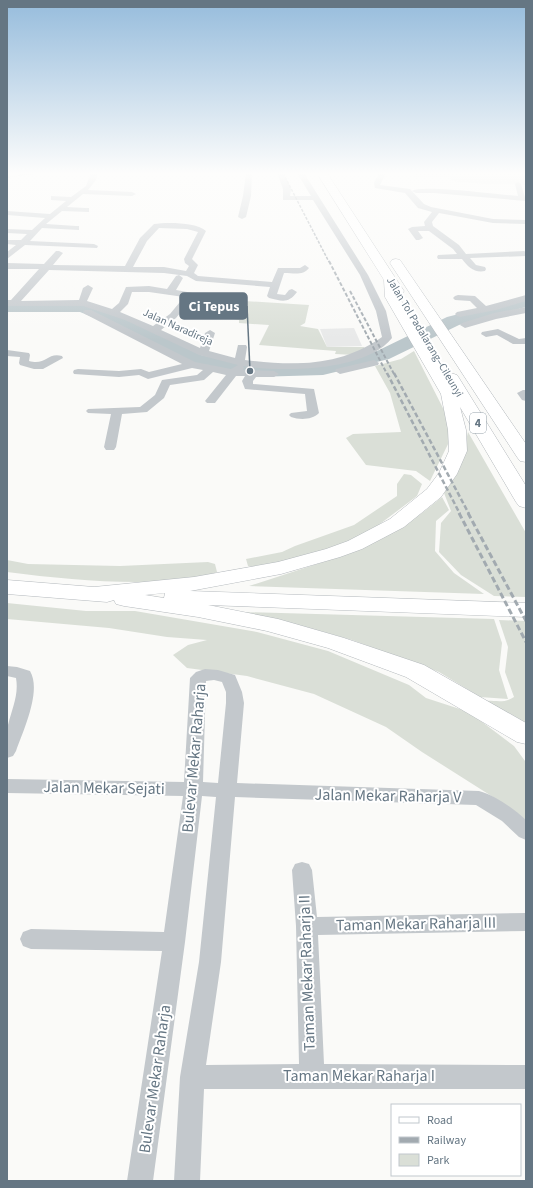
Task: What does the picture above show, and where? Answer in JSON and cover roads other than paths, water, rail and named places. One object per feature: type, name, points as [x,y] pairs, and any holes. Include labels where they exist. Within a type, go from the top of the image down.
[{"type":"highway","name":"Jalan Tol Padalarang–Cileunyi","points":[[358,228],[390,279],[392,297],[411,320],[426,346],[526,502]]},
{"type":"highway","name":"Jalan Tol Padalarang–Cileunyi","points":[[390,253],[526,457]]},
{"type":"highway","points":[[93,594],[194,584],[281,568],[355,545],[397,523],[416,509],[434,493],[448,474],[458,451],[457,430],[449,394],[426,346]]},
{"type":"highway","points":[[7,587],[93,594],[526,610]]},
{"type":"highway","points":[[93,594],[198,610],[270,624],[336,643],[415,671],[483,708],[526,735]]},
{"type":"street","points":[[7,256],[38,228]]},
{"type":"street","points":[[128,269],[144,239],[155,228]]},
{"type":"street","points":[[184,228],[201,230],[202,232],[188,259],[188,261],[194,265],[193,276]]},
{"type":"street","name":"Jalan Naradireja","points":[[9,306],[82,303],[114,312],[153,331],[238,368],[323,365],[354,357],[378,346],[387,338],[381,311],[366,280],[335,228]]},
{"type":"street","points":[[419,238],[412,229],[423,228]]},
{"type":"street","points":[[433,228],[456,247],[475,269],[482,269]]},
{"type":"street","points":[[7,231],[33,232]]},
{"type":"street","points":[[7,242],[50,240],[94,246]]},
{"type":"street","points":[[9,306],[59,253]]},
{"type":"street","points":[[441,257],[524,254]]},
{"type":"street","points":[[7,266],[30,263],[48,266],[164,270],[193,276],[275,284]]},
{"type":"street","points":[[292,292],[287,298],[272,297],[275,284],[281,270],[302,271],[305,268]]},
{"type":"street","points":[[153,331],[173,316],[190,295],[199,281],[193,276]]},
{"type":"street","points":[[170,292],[179,278]]},
{"type":"street","points":[[82,303],[88,288]]},
{"type":"street","points":[[114,312],[123,304],[129,289],[149,289],[190,295]]},
{"type":"street","points":[[458,298],[472,298],[483,309]]},
{"type":"street","points":[[460,314],[510,304],[526,298]]},
{"type":"street","points":[[510,304],[523,311]]},
{"type":"street","points":[[9,306],[84,310],[192,365],[211,369],[238,368],[252,375],[320,373],[374,364]]},
{"type":"street","points":[[465,325],[480,320],[523,311]]},
{"type":"street","points":[[480,320],[517,342],[526,341]]},
{"type":"street","points":[[486,334],[511,329]]},
{"type":"street","points":[[203,353],[210,333]]},
{"type":"street","points":[[211,401],[238,368],[242,346]]},
{"type":"street","points":[[7,353],[25,355],[24,363],[39,366],[43,366],[53,358],[58,358]]},
{"type":"street","points":[[78,372],[119,374],[140,372],[148,376],[192,365]]},
{"type":"street","points":[[89,424],[92,408],[117,411],[144,410],[150,403],[160,396],[166,382],[200,378],[211,369]]},
{"type":"street","points":[[252,375],[247,381],[249,387],[310,390],[313,413],[309,416],[295,415]]},
{"type":"street","points":[[110,447],[117,411]]},
{"type":"street","points":[[7,670],[24,675],[25,681],[19,716],[7,751]]},
{"type":"street","name":"Bulevar Mekar Raharja","points":[[140,1181],[174,942],[193,789],[197,684],[198,678],[205,675],[221,675],[229,679],[234,692],[233,791],[210,962],[192,1077],[187,1181]]},
{"type":"street","name":"Jalan Mekar Sejati","points":[[7,786],[233,791]]},
{"type":"street","name":"Jalan Mekar Raharja V","points":[[233,791],[479,798],[509,816],[526,832]]},
{"type":"street","name":"Taman Mekar Raharja II","points":[[302,870],[307,926],[312,1076]]},
{"type":"street","name":"Taman Mekar Raharja III","points":[[307,926],[526,922]]},
{"type":"street","points":[[31,940],[174,942]]},
{"type":"street","name":"Taman Mekar Raharja I","points":[[192,1077],[526,1077]]},
{"type":"waterway","points":[[7,307],[82,307],[108,317],[195,359],[250,371],[323,369],[383,355],[453,321],[526,302]]},
{"type":"railway","points":[[312,228],[329,262]]},
{"type":"railway","points":[[329,261],[387,374]]},
{"type":"railway","points":[[350,291],[394,374]]},
{"type":"railway","points":[[387,373],[460,514]]},
{"type":"railway","points":[[394,373],[469,514]]},
{"type":"railway","points":[[459,513],[526,642]]},
{"type":"railway","points":[[468,513],[526,621]]},
{"type":"place","name":"Ci Tepus","points":[[250,371]]}]
